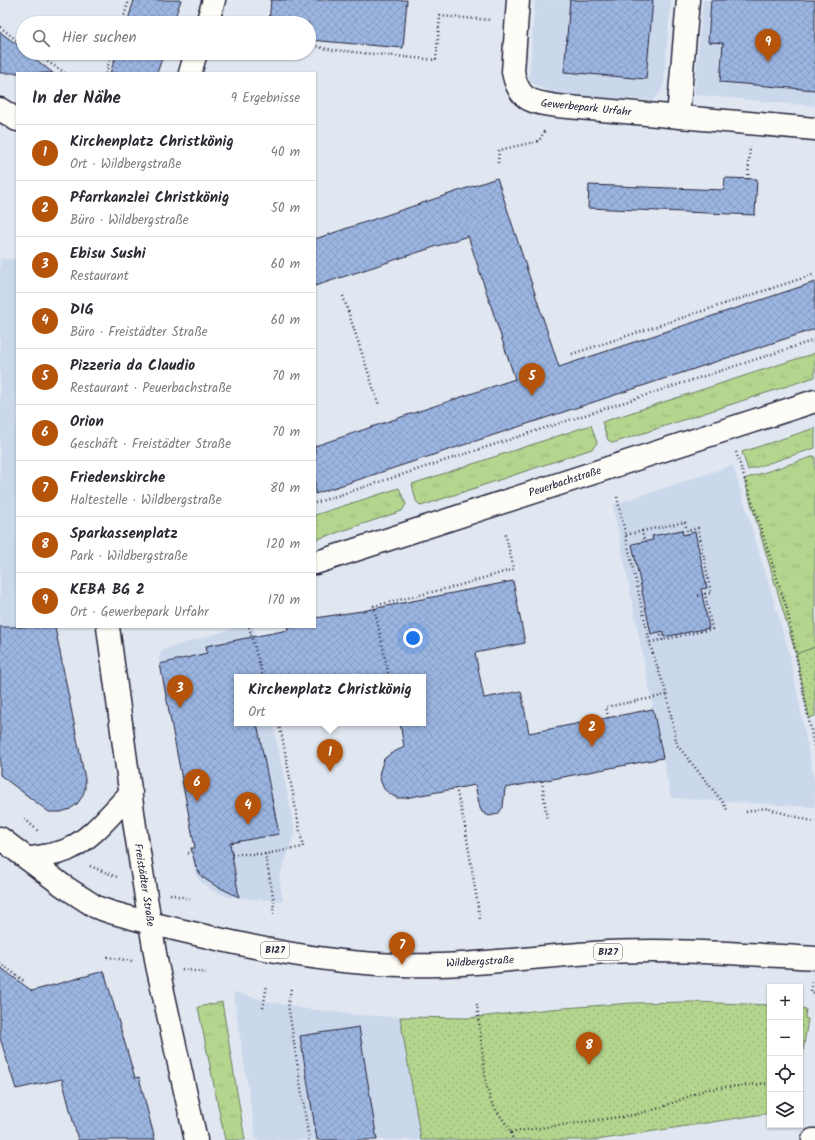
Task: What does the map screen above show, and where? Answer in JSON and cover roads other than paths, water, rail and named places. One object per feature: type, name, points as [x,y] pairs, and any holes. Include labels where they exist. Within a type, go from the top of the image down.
[{"type":"main road","points":[[209,16],[214,0]]},
{"type":"main road","name":"Gewerbepark Urfahr","points":[[518,0],[513,72],[521,94],[533,102],[557,106],[815,129]]},
{"type":"main road","points":[[678,117],[688,0]]},
{"type":"main road","points":[[190,72],[194,60]]},
{"type":"main road","points":[[0,109],[16,119]]},
{"type":"main road","name":"Peuerbachstraße","points":[[316,563],[815,401]]},
{"type":"main road","name":"Freistädter Straße","points":[[111,628],[144,887],[157,965],[196,1140]]},
{"type":"main road","points":[[28,859],[65,850],[82,842],[131,793]]},
{"type":"main road","name":"Wildbergstraße","points":[[0,838],[62,885],[96,907],[150,923],[221,940],[301,955],[351,962],[402,965],[464,964],[592,953],[651,951],[815,958]]},
{"type":"place","name":"KEBA BG 2","points":[[768,62]]},
{"type":"place","name":"Pizzeria da Claudio","points":[[532,396]]},
{"type":"place","name":"Ebisu Sushi","points":[[180,708]]},
{"type":"place","name":"Pfarrkanzlei Christkönig","points":[[592,747]]},
{"type":"place","name":"Kirchenplatz Christkönig","points":[[330,772]]},
{"type":"place","name":"Orion","points":[[197,802]]},
{"type":"place","name":"DIG","points":[[248,825]]},
{"type":"place","name":"Friedenskirche","points":[[402,965]]},
{"type":"place","name":"Sparkassenplatz","points":[[589,1065]]}]
